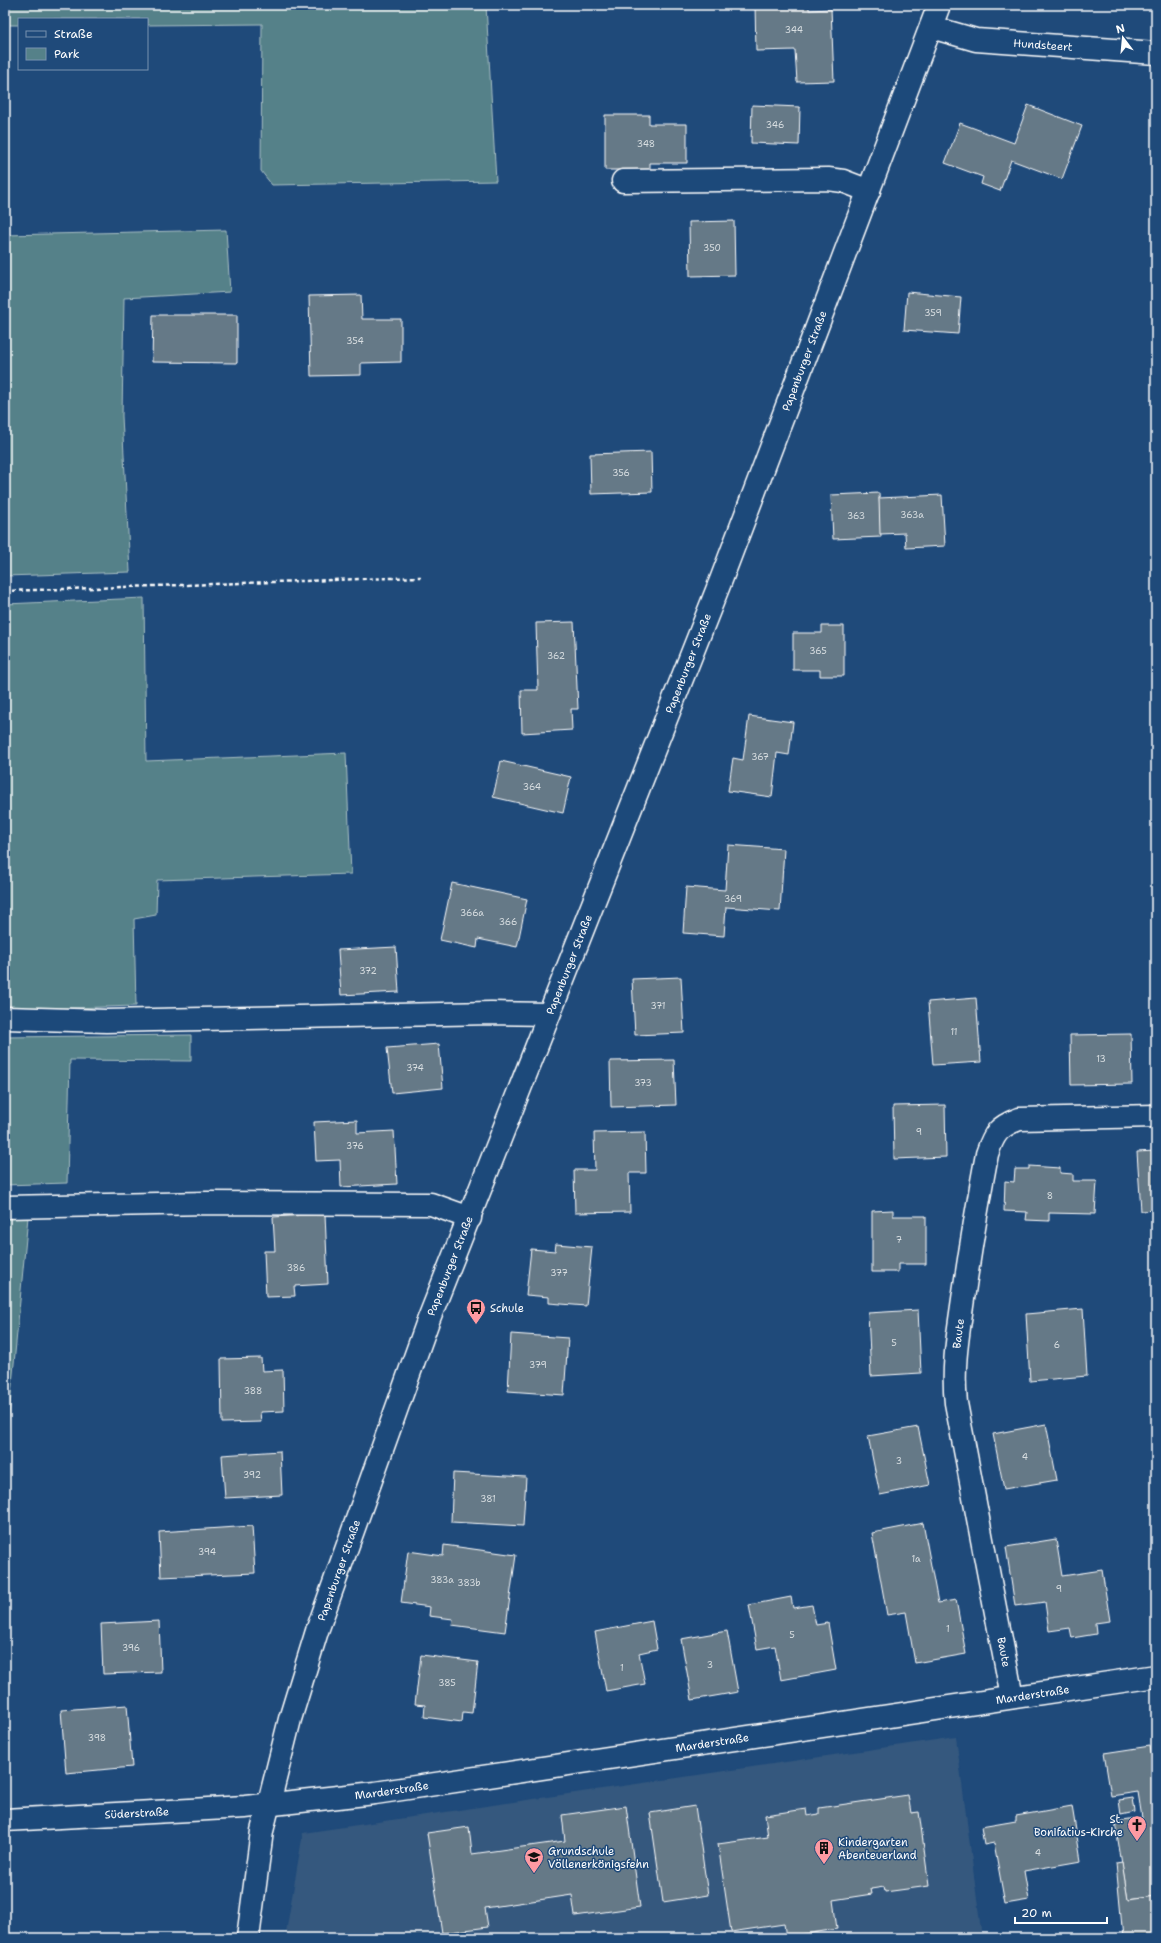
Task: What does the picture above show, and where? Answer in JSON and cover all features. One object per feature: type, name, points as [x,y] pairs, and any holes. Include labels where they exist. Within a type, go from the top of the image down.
[{"type":"street","name":"Papenburger Straße","points":[[248,1938],[262,1831],[290,1719],[317,1631],[428,1321],[721,580],[939,5]]},
{"type":"street","name":"Hundsteert","points":[[931,27],[976,40],[1156,53]]},
{"type":"street","points":[[623,181],[828,179],[843,181],[868,191]]},
{"type":"street","points":[[5,1018],[106,1021],[491,1013],[549,1014]]},
{"type":"street","name":"Baute","points":[[1012,1697],[954,1385],[954,1366],[965,1284],[987,1154],[992,1140],[1002,1126],[1019,1119],[1156,1116]]},
{"type":"street","points":[[5,1207],[207,1203],[431,1204],[470,1218]]},
{"type":"street","name":"Marderstraße","points":[[268,1805],[375,1792],[539,1769],[1156,1676]]},
{"type":"street","name":"Süderstraße","points":[[5,1820],[268,1805]]},
{"type":"path","points":[[5,591],[421,577]]},
{"type":"shaded area","points":[[956,1737],[982,1938],[285,1938],[303,1833]]},
{"type":"green space","points":[[5,5],[486,5],[496,181],[272,185],[261,171],[262,24],[148,25],[148,18],[18,18],[18,25],[5,25]]},
{"type":"green space","points":[[226,230],[230,292],[124,298],[122,416],[130,572],[5,576],[5,235]]},
{"type":"green space","points":[[144,598],[146,761],[346,753],[351,874],[157,880],[156,915],[134,919],[136,1006],[5,1010],[5,604]]},
{"type":"green space","points":[[191,1035],[191,1061],[70,1060],[67,1183],[5,1185],[5,1037]]},
{"type":"green space","points":[[5,1217],[28,1217],[5,1458]]},
{"type":"building","points":[[755,5],[809,5],[809,10],[831,9],[834,81],[797,82],[795,50],[756,51]]},
{"type":"building","points":[[752,105],[800,107],[799,145],[751,143]]},
{"type":"building","points":[[1028,105],[1082,126],[1062,179],[1011,160],[1000,191],[981,184],[983,177],[945,163],[960,123],[1014,143]]},
{"type":"building","points":[[605,115],[649,115],[649,124],[687,124],[687,163],[650,163],[650,170],[605,170]]},
{"type":"building","points":[[734,221],[735,275],[690,276],[689,222]]},
{"type":"building","points":[[907,292],[961,297],[958,334],[904,330]]},
{"type":"building","points":[[361,295],[362,319],[401,319],[401,362],[361,363],[361,375],[311,376],[309,296]]},
{"type":"building","points":[[153,315],[237,315],[237,363],[152,362]]},
{"type":"building","points":[[651,452],[652,492],[591,494],[590,454]]},
{"type":"building","points":[[879,493],[881,537],[833,539],[831,495]]},
{"type":"building","points":[[942,495],[945,546],[906,548],[905,533],[880,534],[879,498]]},
{"type":"building","points":[[574,622],[578,709],[571,709],[572,730],[522,733],[521,690],[538,690],[536,623]]},
{"type":"building","points":[[822,626],[844,626],[844,676],[820,676],[820,670],[793,670],[793,633],[822,633]]},
{"type":"building","points":[[749,716],[793,722],[789,755],[777,753],[772,797],[728,791],[733,758],[743,760]]},
{"type":"building","points":[[501,761],[571,777],[563,813],[493,797]]},
{"type":"building","points":[[728,845],[784,849],[780,911],[726,907],[724,936],[683,933],[686,887],[725,890]]},
{"type":"building","points":[[452,883],[527,899],[517,947],[478,939],[477,948],[440,940]]},
{"type":"building","points":[[396,947],[399,992],[341,995],[338,950]]},
{"type":"building","points":[[681,977],[684,1033],[635,1035],[632,979]]},
{"type":"building","points":[[976,998],[981,1062],[933,1065],[928,1002]]},
{"type":"building","points":[[1131,1034],[1132,1084],[1071,1085],[1070,1035]]},
{"type":"building","points":[[439,1044],[443,1088],[392,1093],[387,1048]]},
{"type":"building","points":[[674,1060],[676,1105],[611,1107],[610,1061]]},
{"type":"building","points":[[945,1105],[946,1157],[894,1159],[893,1106]]},
{"type":"building","points":[[357,1120],[357,1133],[394,1131],[397,1184],[341,1187],[340,1160],[316,1161],[314,1122]]},
{"type":"building","points":[[645,1132],[646,1173],[629,1173],[630,1212],[575,1213],[574,1170],[595,1170],[594,1133]]},
{"type":"building","points":[[1156,1151],[1156,1210],[1141,1211],[1137,1152]]},
{"type":"building","points":[[1029,1166],[1060,1168],[1060,1173],[1073,1174],[1073,1181],[1097,1181],[1095,1214],[1049,1213],[1049,1221],[1026,1220],[1027,1212],[1004,1211],[1005,1181],[1014,1182],[1015,1169],[1029,1169]]},
{"type":"building","points":[[893,1210],[893,1216],[926,1216],[926,1264],[898,1264],[898,1272],[872,1272],[872,1211]]},
{"type":"building","points":[[325,1214],[328,1284],[294,1286],[295,1296],[266,1297],[264,1251],[275,1251],[273,1217]]},
{"type":"building","points":[[556,1244],[592,1247],[586,1306],[549,1303],[549,1297],[526,1295],[531,1249],[555,1251]]},
{"type":"building","points":[[1083,1309],[1087,1376],[1030,1381],[1026,1314]]},
{"type":"building","points":[[918,1310],[921,1373],[871,1376],[868,1313]]},
{"type":"building","points":[[511,1334],[568,1338],[564,1395],[508,1391]]},
{"type":"building","points":[[261,1358],[262,1371],[283,1370],[284,1411],[260,1412],[261,1422],[222,1423],[221,1359]]},
{"type":"building","points":[[1046,1424],[1057,1480],[1004,1489],[993,1434]]},
{"type":"building","points":[[918,1427],[930,1485],[880,1495],[868,1436]]},
{"type":"building","points":[[280,1451],[282,1495],[225,1498],[222,1455]]},
{"type":"building","points":[[453,1473],[526,1477],[523,1526],[451,1522]]},
{"type":"building","points":[[923,1523],[938,1603],[956,1600],[966,1654],[915,1663],[906,1612],[887,1615],[872,1533]]},
{"type":"building","points":[[252,1526],[255,1573],[161,1577],[159,1532]]},
{"type":"building","points":[[1056,1539],[1062,1576],[1102,1570],[1110,1621],[1095,1623],[1096,1634],[1072,1638],[1070,1628],[1049,1631],[1045,1602],[1015,1606],[1006,1547]]},
{"type":"building","points":[[444,1545],[516,1555],[505,1632],[452,1625],[453,1619],[429,1616],[430,1607],[401,1603],[408,1551],[443,1556]]},
{"type":"building","points":[[791,1597],[793,1608],[812,1605],[816,1625],[828,1623],[836,1670],[781,1680],[775,1646],[757,1649],[749,1605]]},
{"type":"building","points":[[159,1621],[161,1672],[103,1674],[101,1624]]},
{"type":"building","points":[[652,1621],[657,1649],[639,1653],[645,1684],[606,1691],[595,1632]]},
{"type":"building","points":[[727,1631],[738,1692],[692,1700],[681,1639]]},
{"type":"building","points":[[421,1655],[478,1662],[472,1713],[463,1712],[462,1722],[424,1717],[425,1705],[415,1704]]},
{"type":"building","points":[[127,1705],[132,1767],[66,1773],[61,1710]]},
{"type":"building","name":"St. Bonifatius-Kirche","points":[[1150,1746],[1156,1784],[1156,1896],[1128,1900],[1115,1822],[1142,1818],[1138,1792],[1111,1796],[1104,1753]]},
{"type":"building","name":"Kindergarten Abenteuerland","points":[[908,1795],[911,1813],[919,1812],[929,1886],[885,1892],[884,1887],[871,1889],[872,1894],[833,1900],[837,1929],[786,1937],[784,1924],[731,1932],[718,1844],[768,1837],[765,1815],[806,1809],[807,1816],[819,1814],[819,1808]]},
{"type":"building","points":[[1133,1798],[1135,1812],[1121,1815],[1119,1800]]},
{"type":"building","name":"Grundschule Völlenerkönigsfehn","points":[[626,1806],[640,1907],[575,1916],[572,1895],[485,1908],[488,1927],[442,1933],[427,1833],[469,1827],[472,1854],[565,1841],[562,1815]]},
{"type":"building","points":[[695,1806],[708,1895],[663,1902],[650,1813]]},
{"type":"building","points":[[1072,1806],[1081,1861],[1024,1871],[1029,1900],[1005,1904],[994,1843],[984,1845],[981,1827],[1016,1821],[1016,1816]]},
{"type":"building","points":[[1122,1862],[1128,1900],[1156,1896],[1156,1938],[1123,1938],[1116,1863]]},
{"type":"place","name":"Schule","points":[[476,1325]]},
{"type":"place","name":"St. Bonifatius-Kirche","points":[[1137,1842]]},
{"type":"place","name":"Kindergarten Abenteuerland","points":[[824,1865]]},
{"type":"place","name":"Grundschule Völlenerkönigsfehn","points":[[534,1874]]}]
